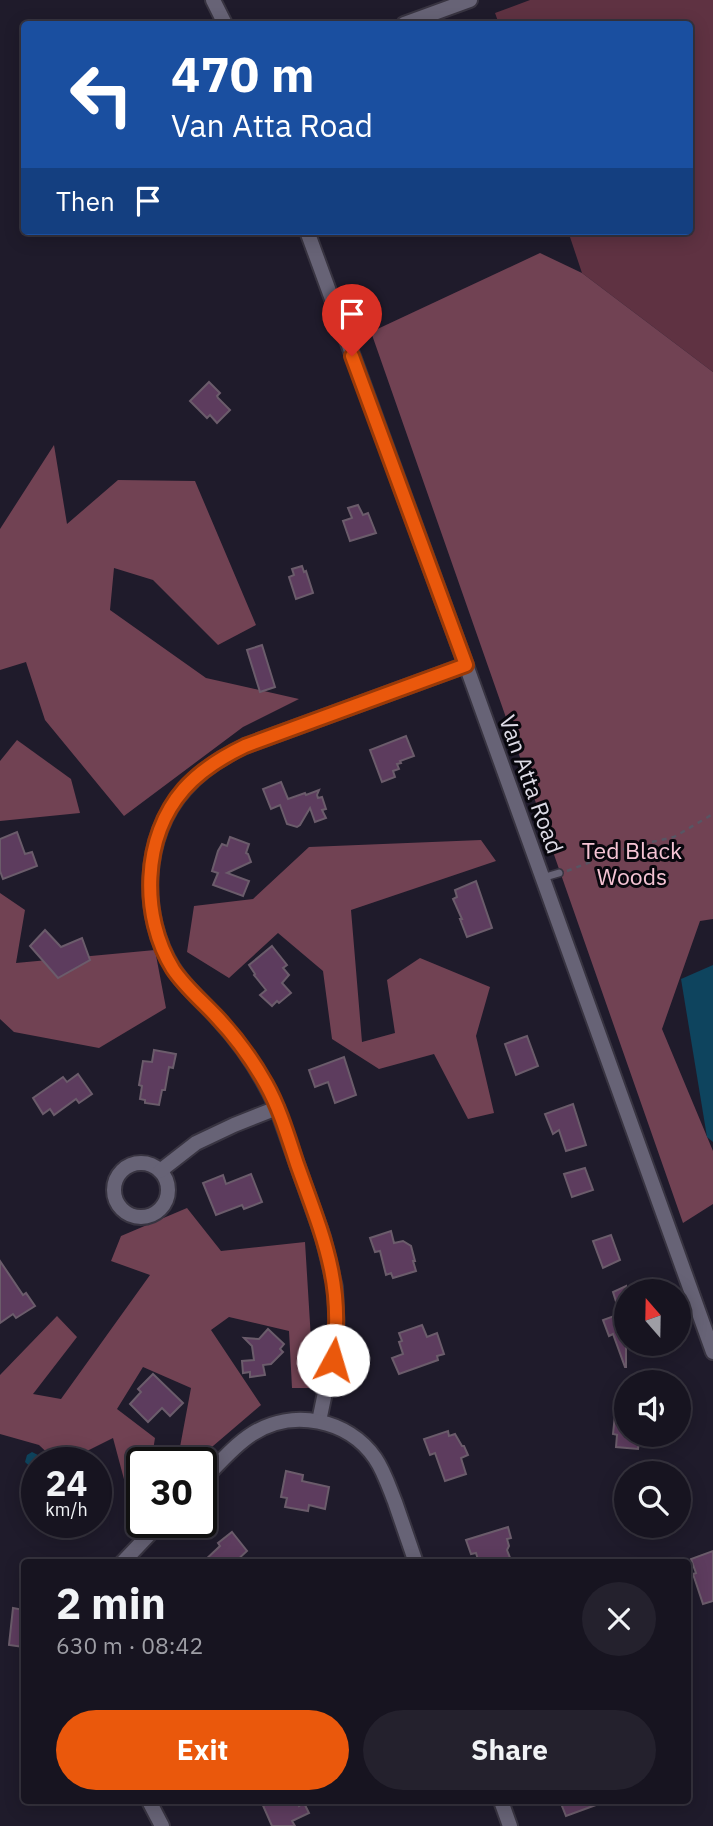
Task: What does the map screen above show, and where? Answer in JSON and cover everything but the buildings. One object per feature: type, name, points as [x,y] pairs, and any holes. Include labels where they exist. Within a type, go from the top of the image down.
[{"type":"street","points":[[214,0],[224,21]]},
{"type":"street","points":[[412,21],[470,0]]},
{"type":"street","name":"Van Atta Road","points":[[307,235],[466,665],[713,1352]]},
{"type":"street","points":[[319,1421],[337,1336],[335,1287],[323,1237],[277,1108],[252,1059],[179,977],[160,942],[152,914],[149,888],[153,855],[161,830],[184,789],[201,773],[230,753],[466,665]]},
{"type":"street","points":[[160,1171],[196,1143],[277,1108]]},
{"type":"street","points":[[217,1466],[244,1439],[279,1422],[319,1421],[346,1432],[375,1458],[387,1480],[415,1559]]},
{"type":"street","points":[[126,1559],[146,1538]]},
{"type":"street","points":[[151,1804],[162,1826]]},
{"type":"street","points":[[502,1804],[510,1826]]},
{"type":"lane","points":[[542,879],[559,873]]},
{"type":"path","points":[[559,873],[629,847],[674,837],[713,814]]},
{"type":"shaded area","points":[[530,0],[713,0],[713,372],[582,273],[569,235],[693,235],[693,21],[498,21],[495,13]]},
{"type":"green space","name":"Ted Black Woods","points":[[540,253],[582,273],[713,372],[713,919],[700,921],[662,1029],[713,1151],[713,1204],[683,1223],[371,332]]},
{"type":"green space","points":[[54,445],[67,524],[118,480],[195,481],[256,625],[218,645],[153,580],[114,568],[110,610],[206,678],[299,699],[243,727],[124,816],[45,720],[26,662],[0,670],[0,529]]},
{"type":"green space","points":[[17,740],[71,779],[80,813],[0,821],[0,761]]},
{"type":"green space","points":[[481,840],[496,861],[351,910],[362,1042],[395,1033],[387,980],[420,958],[490,987],[476,1036],[494,1113],[468,1119],[434,1054],[379,1069],[332,1039],[323,971],[278,933],[229,978],[187,952],[194,906],[253,899],[309,847]]},
{"type":"green space","points":[[0,893],[25,910],[16,963],[155,950],[166,1008],[99,1048],[14,1032],[0,1019]]},
{"type":"green space","points":[[187,1208],[221,1251],[305,1242],[314,1388],[292,1388],[289,1331],[229,1317],[211,1330],[261,1405],[212,1447],[180,1447],[191,1388],[143,1367],[117,1409],[155,1438],[154,1447],[126,1447],[126,1483],[113,1438],[95,1447],[41,1447],[0,1434],[0,1375],[57,1316],[77,1337],[33,1394],[61,1399],[150,1275],[111,1261],[121,1236]]},
{"type":"water","points":[[713,965],[713,1142],[707,1137],[681,979]]},
{"type":"route","points":[[333,1360],[337,1336],[335,1287],[329,1255],[277,1108],[252,1059],[171,965],[160,942],[152,914],[149,888],[156,842],[166,818],[184,789],[216,761],[245,746],[466,665],[352,356]]}]
